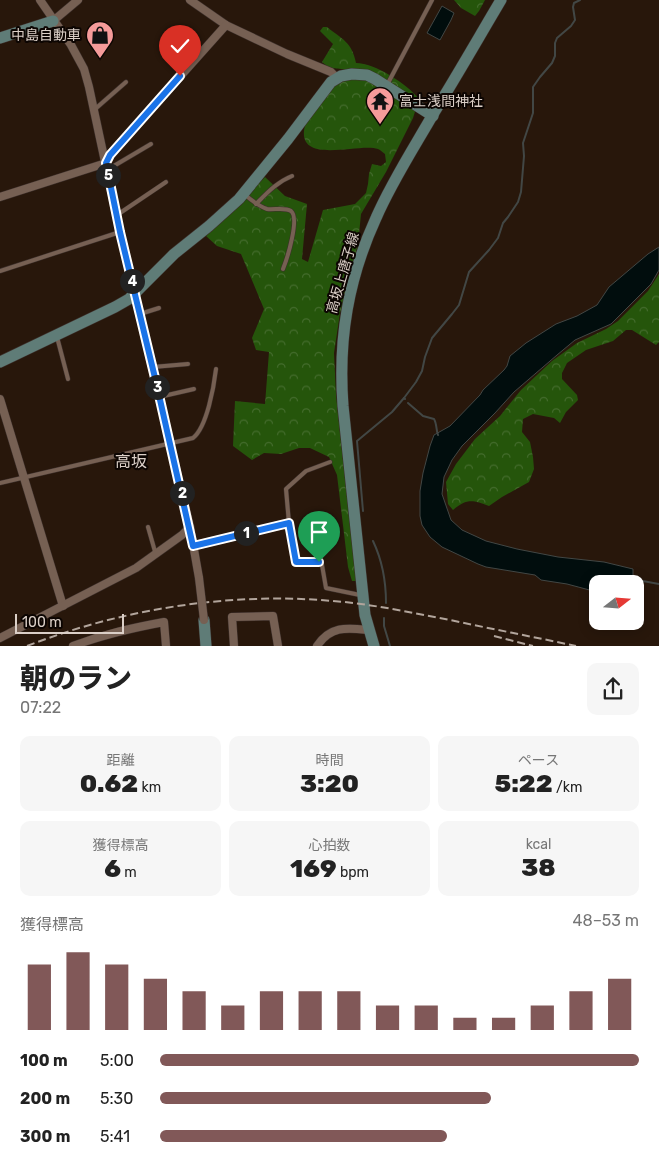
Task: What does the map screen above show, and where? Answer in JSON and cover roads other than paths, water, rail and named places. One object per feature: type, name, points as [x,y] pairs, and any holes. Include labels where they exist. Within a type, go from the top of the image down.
[{"type":"main road","name":"高坂上唐子線","points":[[374,646],[365,615],[362,595],[342,392],[342,352],[348,301],[365,244],[393,183],[501,0]]},
{"type":"main road","points":[[0,38],[54,21]]},
{"type":"main road","points":[[0,362],[115,308],[129,298],[174,254],[209,226],[244,194],[327,88],[337,78],[352,74],[367,76],[433,116]]},
{"type":"main road","points":[[204,620],[206,646]]},
{"type":"street","points":[[40,0],[71,45],[84,69],[120,232],[190,527],[204,620]]},
{"type":"street","points":[[54,21],[78,0]]},
{"type":"street","points":[[190,0],[226,25],[294,58],[331,72],[337,78]]},
{"type":"street","points":[[106,166],[110,155],[226,25]]},
{"type":"street","points":[[0,197],[106,166]]},
{"type":"street","points":[[0,399],[63,606]]},
{"type":"street","points":[[193,546],[289,523]]},
{"type":"street","points":[[0,638],[136,568],[156,555],[190,527]]},
{"type":"street","points":[[234,646],[232,617],[273,616],[278,646]]},
{"type":"street","points":[[73,646],[126,629],[164,622],[166,646]]},
{"type":"street","points":[[317,646],[324,637],[339,629],[370,630]]},
{"type":"lane","points":[[386,87],[432,0]]},
{"type":"lane","points":[[94,110],[126,82]]},
{"type":"lane","points":[[106,166],[151,144]]},
{"type":"lane","points":[[256,204],[270,190],[292,176]]},
{"type":"lane","points":[[117,215],[166,182]]},
{"type":"lane","points":[[244,194],[256,204],[269,209],[286,209],[294,215],[293,235],[283,269]]},
{"type":"lane","points":[[0,271],[120,232]]},
{"type":"lane","points":[[140,314],[159,308]]},
{"type":"lane","points":[[57,335],[68,379]]},
{"type":"lane","points":[[152,367],[188,364]]},
{"type":"lane","points":[[0,483],[194,438],[202,426],[209,404],[216,368]]},
{"type":"lane","points":[[159,397],[194,389]]},
{"type":"lane","points":[[330,462],[306,471],[286,489],[289,523],[296,562],[319,562],[322,565],[326,588],[362,595]]},
{"type":"lane","points":[[148,527],[156,555]]},
{"type":"waterway","points":[[405,399],[422,371],[432,338],[459,305],[469,272],[498,238],[503,223],[518,202],[521,192],[524,156],[523,143],[533,113],[533,87],[552,63],[555,56],[557,38],[575,20],[573,7],[574,3],[580,0]]},
{"type":"waterway","points":[[363,511],[357,441],[392,412],[404,398]]},
{"type":"waterway","points":[[408,403],[423,416],[434,419],[438,435]]},
{"type":"waterway","points":[[373,541],[383,571],[386,603]]},
{"type":"waterway","points":[[644,581],[659,584]]},
{"type":"waterway","points":[[384,618],[384,626],[390,646]]},
{"type":"railway","points":[[27,646],[66,632],[146,611],[229,600],[270,599],[312,599],[378,606],[576,646]]},
{"type":"railway","points":[[494,636],[533,646]]},
{"type":"place","name":"中島自動車","points":[[100,59]]},
{"type":"place","name":"富士浅間神社","points":[[380,125]]},
{"type":"district","name":"高坂","points":[[131,461]]}]
